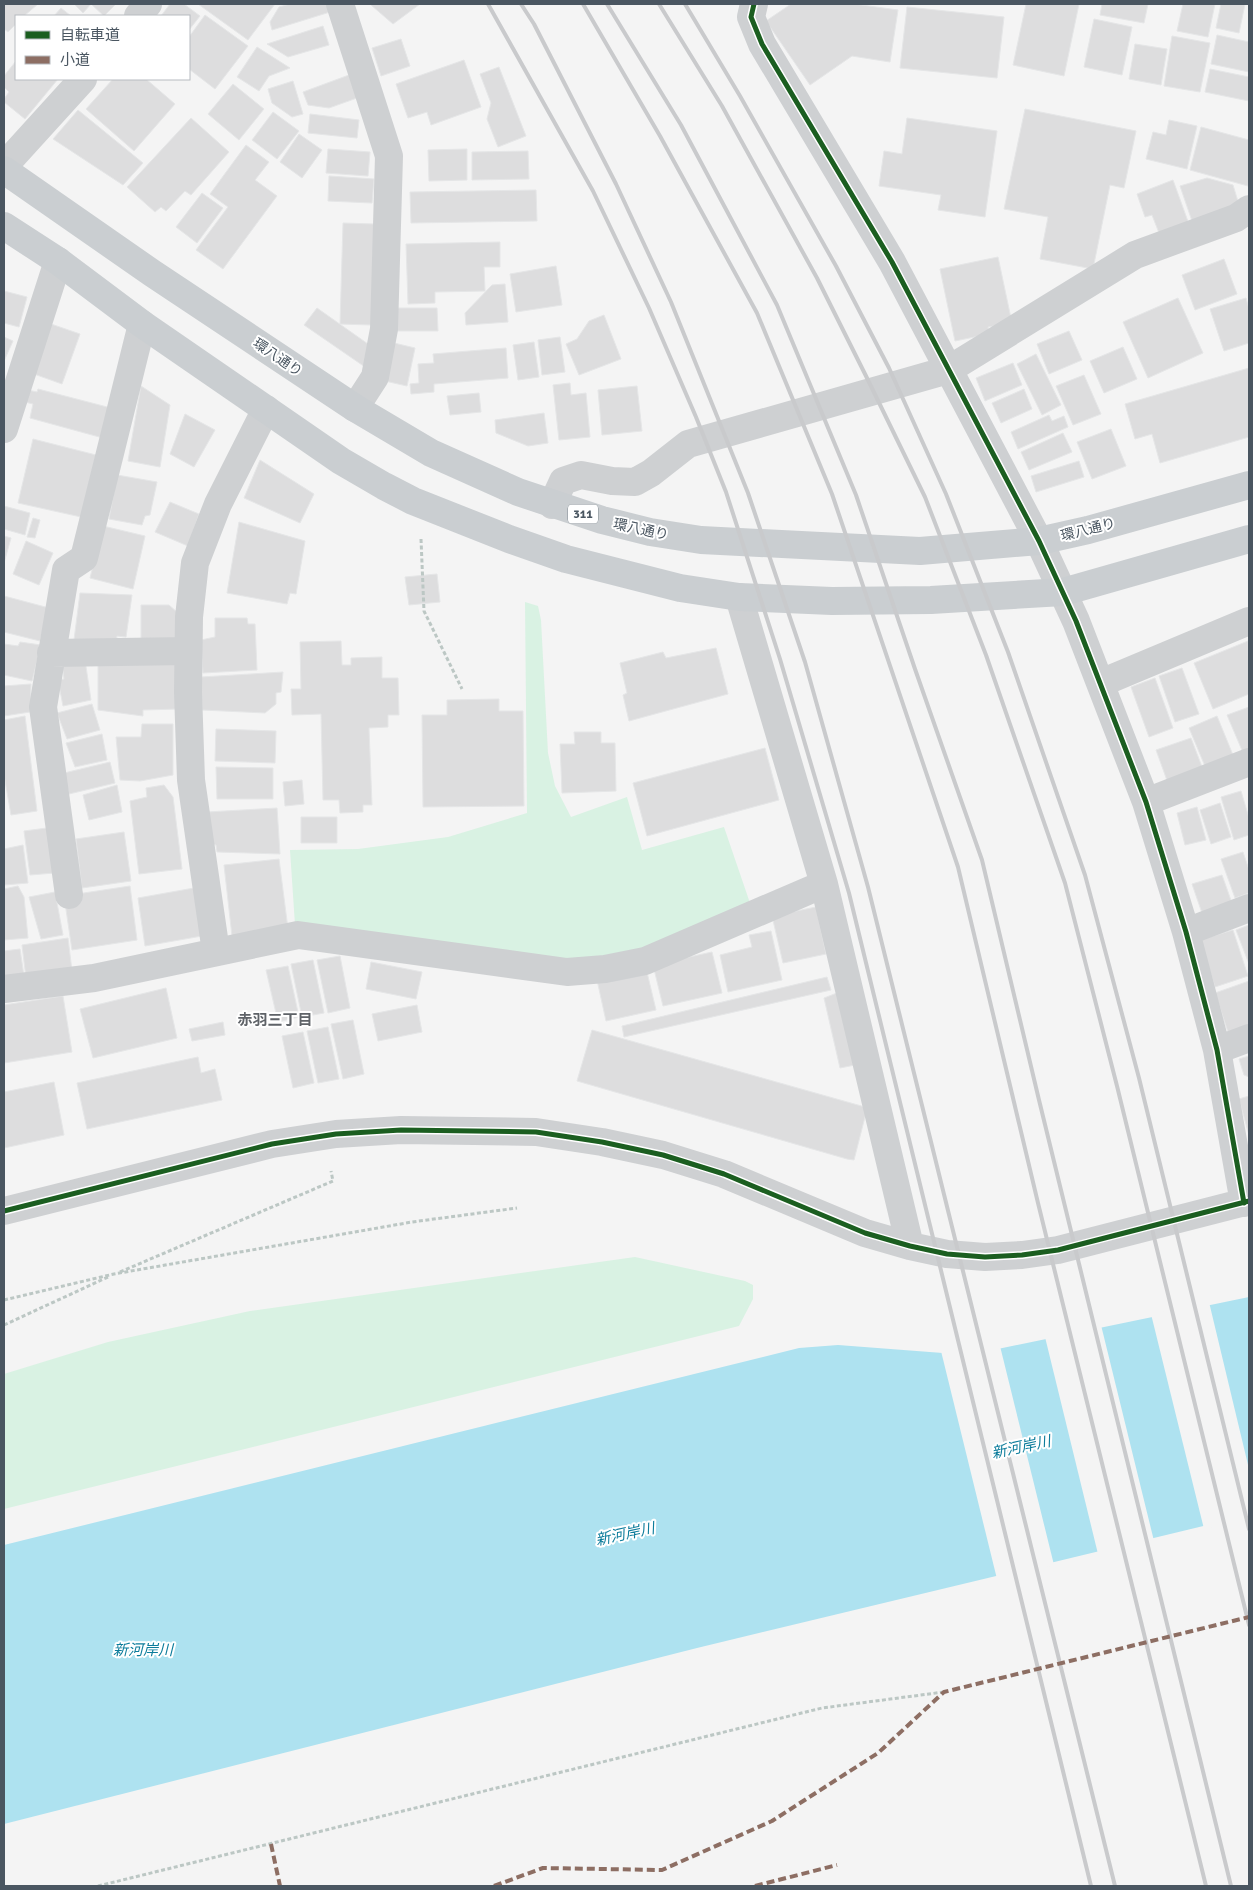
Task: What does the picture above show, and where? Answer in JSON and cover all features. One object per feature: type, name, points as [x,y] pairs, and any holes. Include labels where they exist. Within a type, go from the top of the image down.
[{"type":"main road","name":"環八通り","points":[[4,170],[152,273],[355,408],[431,453],[518,492],[552,505],[602,520],[650,532],[701,540],[920,551],[1039,541],[1088,530],[1249,485]]},
{"type":"main road","points":[[4,226],[58,261],[142,324],[341,461],[384,486],[413,501],[508,539],[566,559],[671,586],[739,597],[832,601],[931,600],[1063,592],[1249,539]]},
{"type":"street","points":[[139,15],[148,4]]},
{"type":"street","points":[[340,4],[389,156],[384,329],[375,377],[355,408]]},
{"type":"street","points":[[4,1211],[272,1144],[336,1134],[401,1130],[536,1132],[602,1142],[663,1156],[715,1172],[783,1198],[865,1233],[947,1254],[984,1257],[1058,1250],[1247,1202],[1217,1050],[1186,932],[1146,802],[1076,621],[1039,541],[892,262],[747,19]]},
{"type":"street","points":[[4,166],[82,80]]},
{"type":"street","points":[[552,505],[563,481],[580,475],[612,481],[634,482],[651,473],[688,444],[948,370],[1135,255],[1236,218],[1249,209]]},
{"type":"street","points":[[4,429],[58,261]]},
{"type":"street","points":[[69,895],[43,707],[66,570],[84,558],[142,324]]},
{"type":"street","points":[[216,952],[192,780],[188,651],[189,617],[195,563],[218,504],[266,409]]},
{"type":"street","points":[[739,597],[824,884],[910,1246]]},
{"type":"street","points":[[1101,683],[1249,621]]},
{"type":"street","points":[[51,653],[188,651]]},
{"type":"street","points":[[1146,802],[1249,762]]},
{"type":"street","points":[[4,989],[94,978],[298,935],[568,972],[605,969],[645,961],[824,884]]},
{"type":"street","points":[[1186,932],[1249,908]]},
{"type":"street","points":[[1217,1050],[1249,1038]]},
{"type":"path","points":[[421,538],[424,611],[462,689]]},
{"type":"path","points":[[4,1325],[114,1274],[333,1182],[331,1171]]},
{"type":"path","points":[[4,1300],[114,1274],[412,1222],[517,1208]]},
{"type":"path","points":[[98,1886],[822,1708],[944,1692]]},
{"type":"green space","points":[[525,602],[538,606],[541,620],[548,753],[555,786],[571,817],[627,797],[642,850],[724,827],[751,906],[644,951],[573,962],[295,925],[290,850],[358,849],[448,837],[527,813]]},
{"type":"green space","points":[[635,1257],[745,1281],[753,1285],[753,1299],[739,1326],[4,1509],[4,1374],[108,1342],[250,1311]]},
{"type":"water","name":"新河岸川","points":[[1249,1297],[1249,1515],[697,1648],[4,1824],[4,1545],[799,1348],[838,1345],[969,1355]]},
{"type":"pier","points":[[1209,1302],[1249,1469],[1249,1518],[1204,1529],[1151,1314]]},
{"type":"pier","points":[[1101,1325],[1154,1541],[1098,1554],[1045,1337]]},
{"type":"pier","points":[[1000,1346],[1054,1565],[997,1579],[941,1351],[969,1353]]},
{"type":"building","points":[[4,4],[38,4],[25,15],[15,15],[15,25],[8,32],[4,29]]},
{"type":"building","points":[[74,4],[91,4],[83,13]]},
{"type":"building","points":[[91,4],[116,4],[105,15]]},
{"type":"building","points":[[170,4],[184,4],[200,16],[190,29],[190,15],[162,15]]},
{"type":"building","points":[[198,4],[275,4],[248,40]]},
{"type":"building","points":[[290,4],[327,4],[330,12],[272,30],[270,22],[279,7]]},
{"type":"building","points":[[420,4],[393,24],[371,5]]},
{"type":"building","points":[[791,4],[854,4],[898,10],[890,62],[852,56],[810,85],[766,21]]},
{"type":"building","points":[[1026,4],[1079,4],[1064,76],[1013,65]]},
{"type":"building","points":[[1102,4],[1148,4],[1144,23],[1100,15]]},
{"type":"building","points":[[1183,4],[1215,4],[1208,37],[1177,31]]},
{"type":"building","points":[[1221,4],[1245,4],[1239,33],[1216,28]]},
{"type":"building","points":[[907,7],[1004,17],[997,78],[900,68]]},
{"type":"building","points":[[61,8],[70,15],[55,15]]},
{"type":"building","points":[[205,15],[248,46],[215,89],[190,70],[190,36]]},
{"type":"building","points":[[1094,19],[1132,27],[1122,75],[1084,67]]},
{"type":"building","points":[[323,26],[329,45],[288,57],[267,44]]},
{"type":"building","points":[[1217,35],[1249,42],[1249,72],[1211,64]]},
{"type":"building","points":[[1172,36],[1210,43],[1200,92],[1164,86]]},
{"type":"building","points":[[401,39],[410,66],[381,76],[372,48]]},
{"type":"building","points":[[1135,44],[1167,49],[1161,85],[1129,79]]},
{"type":"building","points":[[257,47],[290,68],[269,76],[259,91],[237,77]]},
{"type":"building","points":[[464,60],[481,107],[431,125],[427,112],[408,118],[396,84]]},
{"type":"building","points":[[15,62],[15,80],[57,80],[25,119],[4,102],[9,92],[4,87],[4,76]]},
{"type":"building","points":[[499,67],[526,136],[498,147],[487,119],[491,103],[480,74]]},
{"type":"building","points":[[1210,69],[1249,77],[1249,101],[1205,92]]},
{"type":"building","points":[[349,75],[357,98],[329,108],[308,105],[303,92]]},
{"type":"building","points":[[112,80],[147,80],[175,104],[134,151],[86,109]]},
{"type":"building","points":[[293,81],[303,114],[292,117],[272,103],[268,89]]},
{"type":"building","points":[[233,84],[264,109],[239,140],[208,114]]},
{"type":"building","points":[[1025,109],[1136,131],[1124,188],[1110,185],[1093,269],[1040,259],[1048,217],[1004,209]]},
{"type":"building","points":[[78,110],[143,163],[123,185],[53,139]]},
{"type":"building","points":[[273,112],[299,131],[277,159],[252,140]]},
{"type":"building","points":[[310,114],[359,120],[357,138],[308,133]]},
{"type":"building","points":[[191,118],[229,152],[191,195],[185,191],[166,211],[161,207],[155,212],[127,187]]},
{"type":"building","points":[[907,118],[997,131],[985,217],[938,210],[941,195],[879,186],[884,151],[902,154]]},
{"type":"building","points":[[1169,120],[1197,126],[1187,169],[1146,159],[1153,132],[1166,135]]},
{"type":"building","points":[[1201,127],[1249,140],[1248,186],[1190,170]]},
{"type":"building","points":[[299,134],[322,150],[302,178],[280,162]]},
{"type":"building","points":[[246,145],[269,162],[255,180],[277,196],[223,269],[196,250],[228,207],[210,194]]},
{"type":"building","points":[[328,149],[370,152],[368,176],[326,173]]},
{"type":"building","points":[[467,149],[467,180],[429,181],[428,150]]},
{"type":"building","points":[[528,151],[529,179],[472,180],[472,152]]},
{"type":"building","points":[[329,176],[374,179],[372,203],[328,201]]},
{"type":"building","points":[[1207,178],[1233,185],[1240,208],[1193,224],[1180,186]]},
{"type":"building","points":[[1173,180],[1190,227],[1161,238],[1152,215],[1145,217],[1137,194]]},
{"type":"building","points":[[536,190],[537,221],[411,223],[410,192]]},
{"type":"building","points":[[202,193],[223,208],[197,243],[176,227]]},
{"type":"building","points":[[343,223],[374,224],[372,325],[340,324]]},
{"type":"building","points":[[500,242],[500,267],[484,267],[485,291],[435,292],[435,303],[408,304],[406,244]]},
{"type":"building","points":[[998,257],[1012,323],[988,327],[989,334],[955,341],[940,269]]},
{"type":"building","points":[[1224,259],[1237,294],[1195,310],[1182,275]]},
{"type":"building","points":[[556,266],[562,305],[516,312],[510,274]]},
{"type":"building","points":[[505,284],[508,322],[466,325],[465,313],[492,285]]},
{"type":"building","points":[[4,291],[27,297],[19,327],[4,323]]},
{"type":"building","points":[[1178,298],[1203,353],[1148,378],[1123,322]]},
{"type":"building","points":[[1246,298],[1249,309],[1249,343],[1224,351],[1210,309]]},
{"type":"building","points":[[317,308],[368,344],[365,367],[304,325]]},
{"type":"building","points":[[395,308],[437,308],[438,331],[395,331]]},
{"type":"building","points":[[604,315],[621,359],[579,375],[566,344],[577,339],[589,321]]},
{"type":"building","points":[[51,324],[80,334],[62,384],[34,374]]},
{"type":"building","points":[[1069,331],[1082,360],[1049,374],[1037,344]]},
{"type":"building","points":[[4,337],[13,341],[4,361]]},
{"type":"building","points":[[560,337],[565,372],[542,375],[538,340]]},
{"type":"building","points":[[534,342],[539,377],[518,380],[513,345]]},
{"type":"building","points":[[394,343],[415,348],[407,386],[385,381]]},
{"type":"building","points":[[1123,347],[1137,379],[1104,393],[1090,361]]},
{"type":"building","points":[[506,348],[508,378],[434,384],[434,392],[411,394],[410,384],[419,383],[418,364],[434,363],[433,354]]},
{"type":"building","points":[[1036,354],[1061,405],[1042,415],[1017,364]]},
{"type":"building","points":[[1013,363],[1022,385],[985,401],[976,378]]},
{"type":"building","points":[[1249,368],[1249,437],[1160,463],[1152,434],[1135,439],[1125,404]]},
{"type":"building","points":[[1084,375],[1101,414],[1073,425],[1056,386]]},
{"type":"building","points":[[570,383],[571,395],[586,393],[590,437],[559,440],[553,385]]},
{"type":"building","points":[[141,386],[170,405],[160,467],[128,461]]},
{"type":"building","points":[[637,386],[642,431],[602,435],[598,390]]},
{"type":"building","points":[[23,389],[37,392],[38,389],[111,408],[103,438],[30,418],[33,404],[21,401]]},
{"type":"building","points":[[1024,389],[1032,409],[1001,423],[992,403]]},
{"type":"building","points":[[479,393],[481,412],[450,415],[447,396]]},
{"type":"building","points":[[544,413],[548,443],[528,446],[496,433],[495,420]]},
{"type":"building","points":[[185,414],[215,430],[194,467],[170,454]]},
{"type":"building","points":[[1049,415],[1052,421],[1064,416],[1068,427],[1018,449],[1011,432]]},
{"type":"building","points":[[1111,429],[1126,466],[1092,479],[1077,442]]},
{"type":"building","points":[[1063,433],[1072,452],[1029,470],[1021,452]]},
{"type":"building","points":[[33,439],[96,455],[81,517],[18,503]]},
{"type":"building","points":[[260,460],[314,494],[300,523],[244,498]]},
{"type":"building","points":[[1079,461],[1084,477],[1036,492],[1031,476]]},
{"type":"building","points":[[117,475],[157,482],[150,515],[145,516],[142,525],[109,519]]},
{"type":"building","points":[[170,502],[199,514],[188,546],[155,532]]},
{"type":"building","points":[[4,506],[30,513],[25,535],[4,529]]},
{"type":"building","points":[[33,518],[40,520],[35,538],[27,537]]},
{"type":"building","points":[[239,522],[305,541],[296,594],[290,593],[287,604],[227,593]]},
{"type":"building","points":[[103,526],[145,536],[133,589],[90,578]]},
{"type":"building","points":[[4,536],[11,538],[4,563]]},
{"type":"building","points":[[26,541],[53,553],[39,585],[13,574]]},
{"type":"building","points":[[437,574],[440,602],[409,605],[405,577]]},
{"type":"building","points":[[80,593],[132,595],[126,637],[117,636],[116,646],[74,640]]},
{"type":"building","points":[[4,596],[49,608],[40,641],[4,632]]},
{"type":"building","points":[[141,605],[169,605],[178,613],[178,640],[141,641]]},
{"type":"building","points":[[215,618],[247,618],[248,624],[255,624],[257,670],[203,673],[201,640],[215,637]]},
{"type":"building","points":[[341,641],[342,665],[351,665],[351,658],[382,657],[382,678],[398,678],[399,715],[388,715],[388,727],[369,728],[372,805],[363,805],[363,812],[340,813],[339,800],[323,800],[321,714],[292,715],[291,689],[301,689],[300,642]]},
{"type":"building","points":[[1248,641],[1249,694],[1213,709],[1194,663]]},
{"type":"building","points":[[20,642],[41,645],[32,681],[4,675],[4,644],[18,646]]},
{"type":"building","points":[[716,648],[728,694],[629,721],[623,695],[627,693],[620,663],[663,652],[666,658]]},
{"type":"building","points":[[85,660],[91,700],[63,706],[58,680],[64,679],[62,663]]},
{"type":"building","points":[[98,662],[179,662],[178,709],[143,710],[143,716],[98,710]]},
{"type":"building","points":[[1182,668],[1199,714],[1175,722],[1159,676]]},
{"type":"building","points":[[283,672],[281,692],[276,693],[276,704],[265,713],[202,710],[201,677]]},
{"type":"building","points":[[1155,678],[1173,728],[1149,737],[1131,687]]},
{"type":"building","points":[[31,684],[30,712],[4,716],[4,686]]},
{"type":"building","points":[[499,699],[499,711],[523,711],[524,806],[423,807],[422,715],[447,715],[447,700]]},
{"type":"building","points":[[92,704],[100,730],[67,739],[57,713]]},
{"type":"building","points":[[1249,707],[1249,753],[1244,755],[1227,715]]},
{"type":"building","points":[[25,716],[37,811],[11,815],[4,775],[4,720]]},
{"type":"building","points":[[1217,716],[1235,760],[1207,771],[1189,728]]},
{"type":"building","points":[[142,724],[173,724],[173,775],[140,781],[120,780],[116,737],[141,737]]},
{"type":"building","points":[[216,729],[276,731],[275,763],[215,761]]},
{"type":"building","points":[[574,732],[601,732],[601,743],[615,743],[616,791],[562,793],[560,744],[575,744]]},
{"type":"building","points":[[102,734],[107,760],[75,767],[66,743]]},
{"type":"building","points":[[1191,738],[1204,772],[1169,786],[1156,750]]},
{"type":"building","points":[[765,748],[779,800],[647,836],[633,783]]},
{"type":"building","points":[[110,762],[115,783],[69,794],[64,773]]},
{"type":"building","points":[[216,767],[273,768],[273,799],[217,799]]},
{"type":"building","points":[[302,780],[304,804],[285,806],[283,782]]},
{"type":"building","points":[[117,785],[122,812],[89,820],[83,795]]},
{"type":"building","points":[[164,785],[173,797],[182,869],[139,874],[130,801],[147,797],[146,788]]},
{"type":"building","points":[[1241,791],[1249,818],[1249,835],[1234,840],[1221,797]]},
{"type":"building","points":[[1220,803],[1231,837],[1211,844],[1200,810]]},
{"type":"building","points":[[1197,807],[1206,840],[1185,845],[1177,813]]},
{"type":"building","points":[[277,808],[280,854],[217,852],[216,845],[209,844],[207,812]]},
{"type":"building","points":[[301,817],[337,817],[337,843],[301,843]]},
{"type":"building","points":[[47,828],[54,873],[30,875],[24,831]]},
{"type":"building","points":[[124,832],[131,881],[82,888],[76,839]]},
{"type":"building","points":[[23,845],[28,883],[4,885],[4,849]]},
{"type":"building","points":[[1243,852],[1249,870],[1249,893],[1235,898],[1221,859]]},
{"type":"building","points":[[279,859],[288,929],[232,936],[224,865]]},
{"type":"building","points":[[1222,875],[1233,906],[1203,916],[1192,884]]},
{"type":"building","points":[[18,886],[24,897],[28,938],[4,940],[4,889]]},
{"type":"building","points":[[130,886],[137,940],[72,950],[64,896]]},
{"type":"building","points":[[194,888],[202,936],[145,946],[138,898]]},
{"type":"building","points":[[55,892],[63,935],[41,939],[29,897]]},
{"type":"building","points":[[816,907],[826,954],[783,963],[772,916]]},
{"type":"building","points":[[1249,925],[1249,964],[1236,930]]},
{"type":"building","points":[[1233,930],[1248,976],[1215,987],[1200,940]]},
{"type":"building","points":[[771,931],[782,980],[728,992],[720,955],[752,947],[749,935]]},
{"type":"building","points":[[68,938],[72,971],[26,978],[22,945]]},
{"type":"building","points":[[20,949],[24,976],[4,978],[4,951]]},
{"type":"building","points":[[712,952],[722,993],[663,1006],[653,965]]},
{"type":"building","points":[[340,956],[350,1008],[328,1013],[317,960]]},
{"type":"building","points":[[313,960],[324,1013],[302,1017],[291,964]]},
{"type":"building","points":[[371,962],[422,972],[416,999],[366,989]]},
{"type":"building","points":[[288,966],[299,1017],[278,1022],[266,970]]},
{"type":"building","points":[[646,968],[656,1010],[606,1021],[597,980]]},
{"type":"building","points":[[827,977],[831,990],[624,1037],[622,1026]]},
{"type":"building","points":[[1249,981],[1249,1029],[1229,1035],[1215,993]]},
{"type":"building","points":[[166,988],[177,1038],[93,1058],[80,1009]]},
{"type":"building","points":[[837,993],[855,1065],[840,1068],[824,998]]},
{"type":"building","points":[[63,996],[72,1052],[4,1063],[4,1005]]},
{"type":"building","points":[[417,1005],[422,1032],[378,1041],[372,1014]]},
{"type":"building","points":[[353,1020],[364,1074],[343,1079],[331,1024]]},
{"type":"building","points":[[223,1022],[225,1035],[192,1041],[189,1029]]},
{"type":"building","points":[[328,1027],[339,1079],[318,1083],[307,1031]]},
{"type":"building","points":[[592,1030],[865,1107],[867,1109],[854,1160],[577,1081]]},
{"type":"building","points":[[303,1032],[314,1083],[293,1088],[282,1036]]},
{"type":"building","points":[[1249,1056],[1249,1077],[1244,1075],[1239,1059]]},
{"type":"building","points":[[198,1057],[201,1073],[215,1069],[222,1100],[87,1129],[77,1083]]},
{"type":"building","points":[[54,1082],[64,1135],[4,1148],[4,1092]]},
{"type":"building","points":[[1249,1096],[1249,1135],[1239,1099]]},
{"type":"railway","points":[[488,4],[593,191],[649,308],[726,492],[780,659],[849,893],[1091,1886]]},
{"type":"railway","points":[[521,4],[534,24],[616,184],[671,302],[748,493],[805,662],[868,887],[1115,1886]]},
{"type":"railway","points":[[583,4],[660,136],[757,313],[832,494],[958,867],[1038,1203],[1206,1886]]},
{"type":"railway","points":[[607,4],[681,125],[777,305],[856,495],[982,860],[1231,1886]]},
{"type":"railway","points":[[659,4],[722,106],[817,278],[925,497],[986,655],[1065,883],[1117,1086],[1249,1625]]},
{"type":"railway","points":[[685,4],[740,96],[836,266],[889,368],[946,494],[1008,652],[1085,875],[1139,1078],[1249,1529]]},
{"type":"marked path","points":[[494,1886],[543,1868],[662,1870],[772,1821],[878,1753],[944,1692],[1249,1617]]},
{"type":"marked path","points":[[271,1844],[280,1886]]},
{"type":"marked path","points":[[755,1886],[837,1865]]},
{"type":"cycle path","points":[[754,4],[751,17],[762,44],[892,262],[1039,541],[1076,621],[1146,802],[1186,932],[1217,1050],[1244,1203]]},
{"type":"cycle path","points":[[4,1211],[272,1144],[336,1134],[401,1130],[536,1132],[602,1142],[663,1155],[724,1174],[865,1233],[947,1254],[985,1257],[1022,1255],[1058,1250],[1249,1201]]},
{"type":"district","name":"赤羽三丁目","points":[[275,1020]]}]
